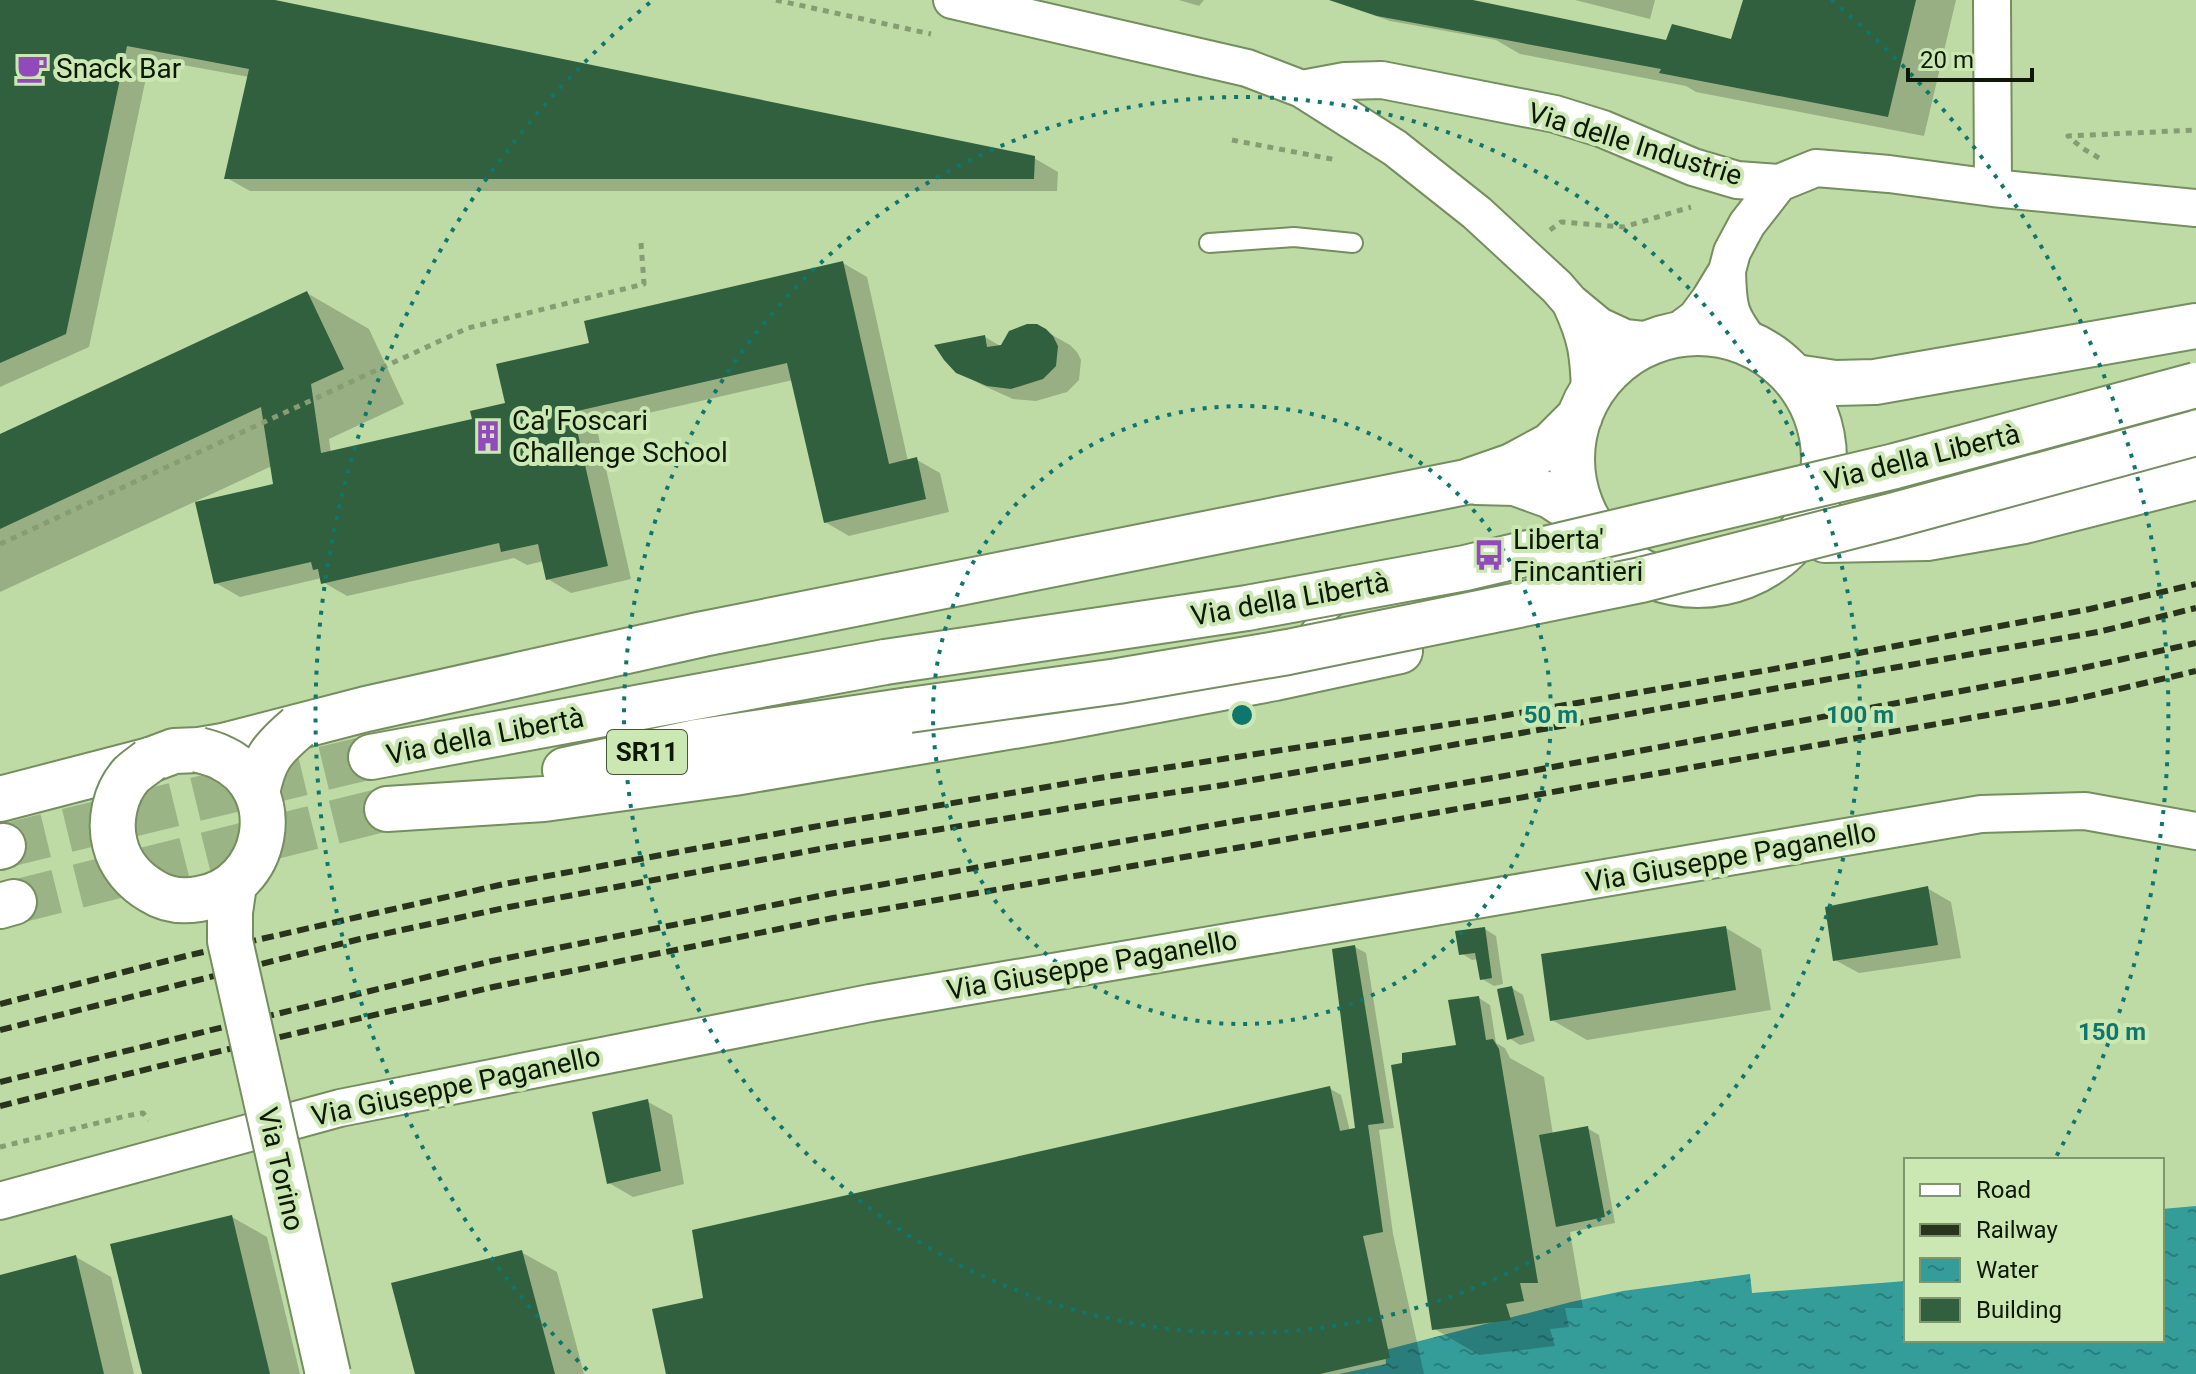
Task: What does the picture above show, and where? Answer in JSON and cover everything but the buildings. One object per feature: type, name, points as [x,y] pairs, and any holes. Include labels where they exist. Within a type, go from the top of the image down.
[{"type":"main road","points":[[1795,377],[1835,383],[1875,382],[2196,326]]},
{"type":"main road","points":[[1781,554],[1806,524],[1821,488],[1824,448],[1815,410],[1795,377],[1768,352],[1731,336],[1691,332],[1662,338],[1623,356],[1601,378],[1585,405],[1573,436],[1572,470],[1579,502],[1594,531],[1632,565],[1681,584],[1717,584],[1751,574],[1781,554],[1805,543],[1839,539],[1927,538],[2024,521],[2196,477]]},
{"type":"main road","name":"Via della Libertà","points":[[371,757],[885,662],[1247,608],[1465,568],[1895,466],[2196,385]]},
{"type":"main road","name":"Via della Libertà","points":[[199,750],[366,709],[718,631],[1466,482],[1512,466],[1551,445],[1585,405]]},
{"type":"main road","name":"Via della Libertà","points":[[1275,678],[734,773],[544,799],[387,809],[696,742],[1118,681],[1288,652],[1641,580],[2196,433]]},
{"type":"main road","name":"Via della Libertà","points":[[1466,482],[1515,483],[1551,496],[1588,520]]},
{"type":"main road","points":[[1275,678],[1487,633],[1519,623],[1627,578],[1632,565]]},
{"type":"main road","points":[[257,793],[262,769],[275,747],[298,727]]},
{"type":"main road","points":[[0,799],[174,751],[199,750],[223,758],[243,773],[257,793],[264,818],[261,843],[251,867],[234,885],[212,897],[188,901],[162,898],[142,885],[125,867],[115,845],[112,821],[118,797],[130,776],[150,760]]},
{"type":"main road","name":"Via Torino","points":[[234,885],[230,941],[328,1374]]},
{"type":"main road","name":"Via Torino","points":[[188,901],[207,920],[235,964]]},
{"type":"street","points":[[952,0],[1247,68],[1302,89],[1395,148],[1477,213],[1599,326],[1625,338],[1662,338]]},
{"type":"street","points":[[1992,0],[1993,188]]},
{"type":"street","name":"Via delle Industrie","points":[[1302,89],[1345,81],[1382,80],[1555,114],[1603,129],[1693,167],[1737,180],[1779,183],[1816,168],[2196,208]]},
{"type":"street","name":"Via delle Industrie","points":[[1662,338],[1696,318],[1727,271],[1732,252],[1747,224],[1779,183]]},
{"type":"street","name":"Via delle Industrie","points":[[1727,271],[1728,303],[1734,322],[1752,345]]},
{"type":"street","points":[[1570,302],[1584,330],[1589,355],[1585,405]]},
{"type":"street","name":"Via Giuseppe Paganello","points":[[0,1201],[340,1108],[855,1006],[1981,814],[2085,811],[2196,831]]},
{"type":"lane","points":[[1209,243],[1294,237],[1353,243]]},
{"type":"lane","points":[[1275,678],[1317,621],[1362,584],[1395,570],[1517,542],[1553,537],[1587,542],[1632,565]]},
{"type":"path","points":[[2108,162],[2082,148],[2068,136],[2196,130]]},
{"type":"path","points":[[1232,140],[1342,160]]},
{"type":"path","points":[[1518,251],[1561,222],[1624,227],[1697,205]]},
{"type":"path","points":[[0,544],[468,328],[644,284],[641,243]]},
{"type":"water","points":[[2196,1206],[2196,1374],[1339,1374],[1386,1364],[1385,1350],[1571,1302],[1623,1291],[1750,1274],[1752,1293],[1904,1281],[1904,1342],[2164,1342],[2164,1209]]},
{"type":"tunnel","points":[[3,846],[371,757]]},
{"type":"tunnel","points":[[14,902],[387,809]]},
{"type":"railway","points":[[0,1004],[186,956],[504,884],[1099,778],[1484,719],[1780,668],[2090,609],[2196,584]]},
{"type":"railway","points":[[0,1030],[360,939],[509,907],[825,848],[1224,785],[2098,632],[2196,608]]},
{"type":"railway","points":[[0,1082],[492,961],[829,894],[1499,777],[2069,671],[2196,643]]},
{"type":"railway","points":[[0,1106],[493,987],[833,918],[2072,700],[2196,671]]},
{"type":"place","name":"Snack Bar","points":[[32,68]]},
{"type":"place","name":"Ca' Foscari Challenge School","points":[[488,436]]},
{"type":"place","name":"Liberta' Fincantieri","points":[[1489,555]]}]
